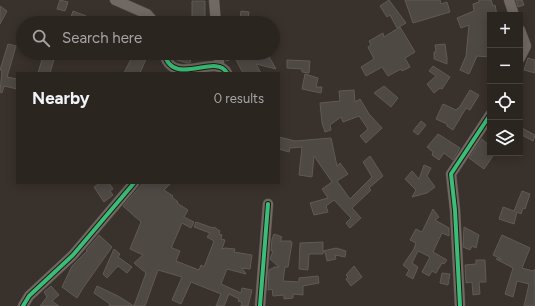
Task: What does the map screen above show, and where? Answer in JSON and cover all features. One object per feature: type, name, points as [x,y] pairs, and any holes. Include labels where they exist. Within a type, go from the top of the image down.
[{"type":"street","points":[[115,0],[149,16]]},
{"type":"street","points":[[214,0],[215,16]]},
{"type":"street","points":[[509,0],[513,12]]},
{"type":"street","points":[[523,35],[530,46],[523,54]]},
{"type":"street","points":[[167,60],[168,63],[176,68],[188,70],[223,69]]},
{"type":"street","points":[[460,306],[455,210],[451,174],[487,120]]},
{"type":"street","points":[[23,306],[29,296],[93,233],[133,184]]},
{"type":"street","points":[[260,306],[268,204]]},
{"type":"building","points":[[60,0],[68,2],[65,11],[57,9]]},
{"type":"building","points":[[389,0],[406,23],[397,28],[390,15],[387,17],[380,6]]},
{"type":"building","points":[[405,0],[440,0],[441,4],[447,2],[450,12],[413,23]]},
{"type":"building","points":[[479,0],[491,0],[493,6],[495,5],[496,12],[487,12],[487,57],[477,56],[469,74],[460,70],[466,56],[469,25],[461,28],[457,18],[474,11],[473,4],[479,2]]},
{"type":"building","points":[[516,0],[522,0],[524,5],[518,7]]},
{"type":"building","points":[[192,1],[205,1],[205,16],[192,16]]},
{"type":"building","points":[[0,6],[7,11],[0,24]]},
{"type":"building","points":[[73,11],[86,16],[71,16]]},
{"type":"building","points":[[241,11],[249,12],[248,16],[240,16]]},
{"type":"building","points":[[400,27],[415,52],[405,58],[410,67],[402,71],[401,69],[388,76],[382,67],[366,76],[361,67],[374,59],[368,47],[371,45],[369,41],[383,33],[384,37]]},
{"type":"building","points":[[8,44],[16,46],[7,77],[16,79],[16,89],[4,86],[2,93],[0,92],[2,70],[0,70]]},
{"type":"building","points":[[445,44],[447,64],[434,59],[434,52],[436,52],[435,45]]},
{"type":"building","points":[[528,58],[535,60],[535,73],[524,70]]},
{"type":"building","points":[[42,60],[54,60],[50,72],[38,72]]},
{"type":"building","points":[[130,60],[146,60],[140,72],[124,72]]},
{"type":"building","points":[[177,60],[191,60],[190,63]]},
{"type":"building","points":[[236,60],[271,60],[276,69],[256,64],[260,72],[242,72]]},
{"type":"building","points":[[287,60],[310,61],[309,73],[302,72],[302,69],[287,68]]},
{"type":"building","points":[[433,66],[450,77],[442,89],[440,88],[434,93],[427,84],[436,76],[429,71]]},
{"type":"building","points":[[305,74],[318,78],[316,87],[322,87],[321,93],[302,89]]},
{"type":"building","points":[[384,86],[398,98],[391,107],[374,93]]},
{"type":"building","points":[[354,90],[355,102],[360,99],[369,114],[382,128],[366,143],[360,136],[368,129],[359,116],[343,122],[341,117],[330,125],[331,130],[325,132],[322,123],[320,103],[340,101],[339,91]]},
{"type":"building","points":[[470,90],[479,95],[470,110],[466,108],[453,130],[447,126],[447,124],[436,119],[443,104],[456,110],[459,108]]},
{"type":"building","points":[[421,121],[426,125],[418,135],[413,131]]},
{"type":"building","points":[[523,129],[535,135],[533,141],[523,136]]},
{"type":"building","points":[[438,134],[460,148],[453,160],[444,153],[439,160],[432,155],[433,152],[427,147]]},
{"type":"building","points":[[280,137],[295,141],[331,138],[337,166],[340,163],[348,174],[337,181],[350,199],[372,177],[363,162],[370,156],[383,176],[369,188],[371,190],[352,208],[361,218],[350,228],[346,223],[351,218],[334,200],[326,206],[328,212],[314,215],[310,203],[328,198],[322,189],[332,182],[314,156],[312,177],[299,175],[302,147],[290,148],[289,152],[280,149]]},
{"type":"building","points":[[482,139],[487,143],[487,156],[493,156],[484,169],[469,158]]},
{"type":"building","points":[[424,165],[431,168],[427,176],[435,187],[427,193],[412,197],[416,190],[405,179],[412,171],[419,179]]},
{"type":"building","points":[[98,184],[110,184],[113,189],[110,191],[113,195],[104,202],[94,187]]},
{"type":"building","points":[[142,184],[170,184],[164,190],[173,196],[172,197],[178,202],[177,203],[188,210],[184,217],[194,222],[191,228],[182,223],[172,246],[172,248],[180,251],[176,261],[199,270],[201,265],[204,267],[214,241],[207,237],[210,233],[194,227],[196,222],[213,228],[214,227],[220,231],[219,234],[222,235],[221,239],[225,240],[222,249],[235,249],[234,252],[252,255],[250,269],[242,268],[246,274],[227,269],[221,284],[241,293],[242,288],[252,290],[248,306],[241,306],[242,302],[238,301],[239,299],[229,294],[224,306],[216,306],[221,294],[191,282],[181,304],[172,300],[182,277],[158,270],[145,306],[134,306],[146,273],[134,263],[143,255],[130,249],[141,222],[123,206]]},
{"type":"building","points":[[522,191],[530,194],[525,209],[523,208],[521,214],[517,212],[514,224],[499,219],[503,207],[514,211]]},
{"type":"building","points":[[433,209],[439,217],[435,220],[449,228],[449,236],[442,233],[433,252],[447,260],[444,264],[442,263],[436,273],[432,271],[429,276],[422,272],[430,257],[418,251],[412,263],[418,267],[413,279],[406,275],[409,270],[403,265],[414,249],[416,243],[410,240],[416,229],[422,232]]},
{"type":"building","points":[[464,227],[479,235],[476,248],[472,246],[470,250],[463,247]]},
{"type":"building","points":[[274,234],[282,237],[280,241],[291,241],[292,243],[288,267],[285,267],[283,281],[299,282],[299,278],[318,276],[319,283],[303,286],[303,295],[293,294],[293,298],[284,299],[284,295],[273,296],[272,289],[268,290],[269,270],[279,267],[270,259],[273,251],[271,251]]},
{"type":"building","points":[[99,235],[112,247],[77,298],[62,287],[72,266],[87,251],[86,250]]},
{"type":"building","points":[[502,235],[530,248],[522,268],[533,271],[535,269],[535,306],[524,306],[529,284],[517,281],[513,297],[505,294],[513,268],[496,259],[501,259],[493,255]]},
{"type":"building","points":[[323,242],[323,251],[336,248],[346,251],[345,257],[335,255],[336,259],[327,261],[325,252],[323,252],[323,254],[309,254],[308,270],[299,269],[300,243]]},
{"type":"building","points":[[114,249],[120,254],[118,257],[132,267],[127,273],[118,266],[107,278],[103,274]]},
{"type":"building","points":[[476,260],[485,260],[486,282],[479,282],[480,294],[473,295],[472,282],[466,283],[465,265],[476,264]]},
{"type":"building","points":[[354,266],[362,277],[351,286],[346,279],[348,277],[346,275]]},
{"type":"building","points":[[442,273],[450,274],[448,285],[440,283]]},
{"type":"building","points":[[51,286],[59,295],[52,301],[59,306],[40,306],[47,297],[44,292]]},
{"type":"building","points":[[97,286],[134,306],[109,306],[110,304],[94,293]]},
{"type":"cycle path","points":[[168,60],[176,68],[185,70],[214,66],[222,68],[226,72]]},
{"type":"cycle path","points":[[460,306],[455,210],[451,174],[487,120]]},
{"type":"cycle path","points":[[23,306],[29,296],[73,255],[133,184]]},
{"type":"cycle path","points":[[260,306],[268,204]]}]
